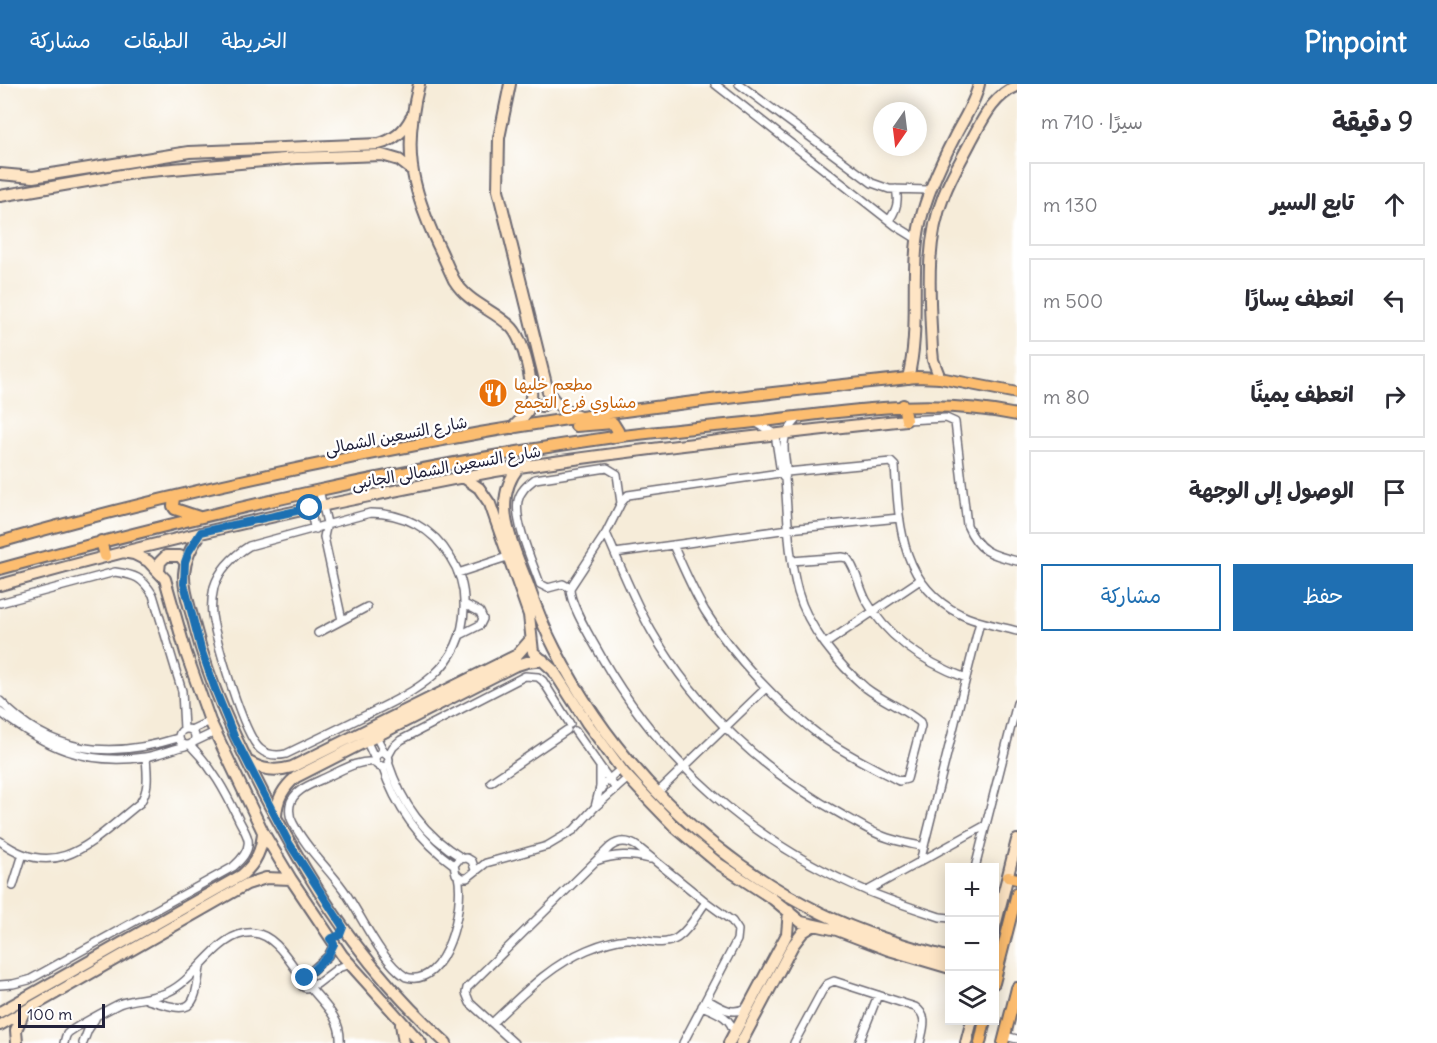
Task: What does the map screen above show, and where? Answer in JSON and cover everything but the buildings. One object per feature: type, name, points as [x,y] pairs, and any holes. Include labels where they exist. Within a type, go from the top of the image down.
[{"type":"main road","name":"شارع التسعين الشمالى","points":[[0,542],[174,497],[375,454],[512,428],[650,408],[908,378],[940,378],[1017,393]]},
{"type":"main road","points":[[903,405],[906,420]]},
{"type":"main road","points":[[0,569],[100,542],[320,490],[483,458],[612,438],[903,405],[971,407],[1017,415]]},
{"type":"main road","points":[[548,423],[561,427],[613,423],[618,431],[612,438]]},
{"type":"main road","points":[[174,497],[175,510],[202,518]]},
{"type":"main road","points":[[100,542],[105,556]]},
{"type":"main road","points":[[997,971],[1017,893]]},
{"type":"main road","points":[[1004,1040],[1017,988]]},
{"type":"main road","points":[[980,1043],[984,1025]]},
{"type":"street","points":[[419,84],[411,118],[410,147],[412,170],[420,202],[454,279],[470,299],[508,324],[519,337],[523,347],[532,393],[531,404],[526,415],[512,428]]},
{"type":"street","points":[[510,84],[499,138],[498,190],[545,383],[551,398],[566,411],[584,418]]},
{"type":"street","points":[[715,84],[889,220],[917,239]]},
{"type":"street","points":[[739,84],[866,180],[878,186],[896,189],[930,190]]},
{"type":"street","points":[[940,378],[932,350],[929,274],[935,226],[944,194],[984,116],[995,100],[1017,86]]},
{"type":"street","points":[[908,378],[914,349],[917,239],[930,190],[978,88],[988,92],[995,100]]},
{"type":"street","points":[[0,174],[19,177],[39,176],[189,152],[379,144],[387,142],[402,132],[411,118]]},
{"type":"street","points":[[0,196],[160,170],[296,158],[382,155],[399,160],[412,170]]},
{"type":"street","points":[[13,193],[18,188],[19,177]]},
{"type":"street","points":[[889,220],[894,215],[898,202],[896,189]]},
{"type":"street","points":[[914,349],[923,353],[932,350]]},
{"type":"street","points":[[531,404],[542,406],[551,398]]},
{"type":"street","points":[[673,544],[690,584],[706,612],[766,688],[824,738],[880,771],[899,781],[905,781],[908,778],[919,736],[920,722],[867,688],[850,672],[825,644],[810,621],[798,593],[792,561],[784,474],[784,444],[788,433],[799,417]]},
{"type":"street","points":[[906,420],[946,418],[955,422],[967,525],[977,543],[984,550],[993,556],[1017,561]]},
{"type":"street","name":"شارع التسعين الشمالى الجانبى","points":[[0,585],[201,532],[463,477],[519,467],[775,434],[906,420]]},
{"type":"street","points":[[755,422],[775,434],[784,474]]},
{"type":"street","points":[[945,918],[867,891],[801,858],[771,841],[725,805],[684,768],[636,712],[587,632],[570,597],[570,588],[628,495],[784,474],[892,463],[895,466],[899,518],[905,549],[920,580],[931,593],[960,614],[980,622],[1017,631]]},
{"type":"street","points":[[519,467],[509,482],[499,512],[507,557],[530,621],[533,652],[553,670],[587,723],[625,773],[694,844],[719,864],[773,899],[801,922],[837,930],[889,950],[945,967]]},
{"type":"street","points":[[570,588],[563,584],[548,588],[540,584],[527,549],[518,513],[521,493],[535,479],[607,468],[617,474],[621,503]]},
{"type":"street","points":[[463,477],[485,495],[499,512],[555,650],[597,718],[635,769],[657,793],[726,855],[797,900],[857,929],[945,956]]},
{"type":"street","points":[[320,490],[327,523],[324,537],[342,620]]},
{"type":"street","points":[[306,493],[314,527],[324,537]]},
{"type":"street","points":[[370,513],[385,513],[416,523],[442,544],[458,573],[464,604],[460,635],[453,652],[436,674],[416,690],[286,754],[279,756],[264,753],[258,748],[236,699],[212,615],[213,594],[220,574],[237,553],[249,546],[327,523],[370,513]]},
{"type":"street","points":[[615,553],[789,529],[899,518]]},
{"type":"street","points":[[201,532],[185,562],[184,584],[201,649],[234,736],[289,843],[343,927],[415,1012],[446,1043]]},
{"type":"street","points":[[606,533],[631,593],[661,646],[699,699],[725,728],[756,756],[819,802],[878,834],[924,847]]},
{"type":"street","points":[[119,552],[134,554],[148,561],[159,571],[169,589],[186,653],[208,718],[263,832],[291,879],[350,964],[421,1043]]},
{"type":"street","points":[[159,571],[160,562],[171,554],[180,556],[185,562]]},
{"type":"street","points":[[458,573],[507,557]]},
{"type":"street","points":[[792,561],[847,558],[872,611],[888,630],[928,661],[966,678]]},
{"type":"street","points":[[0,603],[115,572],[134,575],[145,582],[153,595],[182,691],[188,730],[195,737],[189,744]]},
{"type":"street","points":[[825,644],[920,580]]},
{"type":"street","points":[[460,635],[477,627],[483,618],[480,612],[464,604]]},
{"type":"street","points":[[318,633],[367,607]]},
{"type":"street","points":[[920,862],[980,622]]},
{"type":"street","points":[[276,817],[276,805],[280,794],[296,777],[369,734],[388,718],[517,655],[536,634],[547,632]]},
{"type":"street","points":[[246,760],[256,767],[268,770],[292,767],[369,734],[514,666],[551,657],[555,650]]},
{"type":"street","points":[[462,858],[454,865],[460,892],[447,951],[427,974],[411,979],[401,974],[374,940],[354,904],[335,878],[311,852],[291,817],[290,806],[298,791],[353,764],[382,760],[401,740],[525,676],[538,677],[543,681],[571,728],[616,789]]},
{"type":"street","points":[[657,793],[766,688]]},
{"type":"street","points":[[395,700],[401,711]]},
{"type":"street","points":[[0,701],[11,713],[34,729],[77,747],[102,751],[143,748],[178,738],[180,733],[208,718],[213,707],[221,705]]},
{"type":"street","points":[[976,863],[1012,732],[1017,703]]},
{"type":"street","points":[[382,707],[388,718]]},
{"type":"street","points":[[0,712],[27,733],[57,748],[90,757],[120,759],[146,757],[217,737],[228,743],[234,736]]},
{"type":"street","points":[[491,782],[571,728]]},
{"type":"street","points":[[1012,732],[1017,737]]},
{"type":"street","points":[[369,734],[401,796],[415,817],[431,836],[462,858],[492,860],[557,842],[574,830],[616,789],[625,773]]},
{"type":"street","points":[[369,734],[382,760],[393,795],[412,826],[454,865]]},
{"type":"street","points":[[0,985],[29,980],[233,867],[242,858],[247,849],[248,839],[230,801],[214,773],[189,744],[180,743],[178,738]]},
{"type":"street","points":[[0,841],[23,854],[59,858],[93,843],[140,803],[145,796],[146,757]]},
{"type":"street","points":[[595,807],[600,787],[600,768]]},
{"type":"street","points":[[600,787],[609,779],[625,773]]},
{"type":"street","points":[[600,787],[607,796]]},
{"type":"street","points":[[867,891],[986,825]]},
{"type":"street","points":[[0,1025],[22,1006],[247,870],[259,853],[263,832]]},
{"type":"street","points":[[998,917],[1012,878],[1017,840]]},
{"type":"street","points":[[514,1043],[467,999],[466,993],[470,983],[594,862],[610,847],[620,842],[633,843],[736,925],[738,935],[683,1043]]},
{"type":"street","points":[[13,886],[23,854]]},
{"type":"street","points":[[594,862],[620,855],[638,856],[655,861]]},
{"type":"street","points":[[470,859],[475,870]]},
{"type":"street","points":[[460,892],[475,870],[492,860]]},
{"type":"street","points":[[247,870],[254,881]]},
{"type":"street","points":[[458,876],[470,877]]},
{"type":"street","points":[[0,1012],[22,1006],[254,881],[272,877],[291,879]]},
{"type":"street","points":[[735,1040],[749,1006],[787,934],[789,906],[797,900]]},
{"type":"street","points":[[492,1023],[534,983],[566,961],[614,941],[627,939],[663,943],[670,941],[682,934],[706,902]]},
{"type":"street","points":[[735,1040],[793,945],[803,932],[820,921],[820,913]]},
{"type":"street","points":[[308,982],[308,974],[328,956],[332,941],[340,935],[343,927]]},
{"type":"street","points":[[64,1043],[69,1032],[120,1004],[172,990],[184,982],[212,952],[236,936],[255,933],[273,941],[334,1014],[339,1024],[340,1043]]},
{"type":"street","points":[[308,982],[317,984],[338,968],[350,964],[355,956],[364,954]]},
{"type":"street","points":[[145,999],[179,1008],[190,1005],[197,995],[200,965]]},
{"type":"street","points":[[794,1043],[827,984],[834,981],[922,1011],[925,1019],[920,1043]]},
{"type":"street","points":[[859,1043],[878,995]]},
{"type":"street","points":[[704,1002],[732,1012],[741,1011],[749,1006]]},
{"type":"street","points":[[704,1002],[728,1020],[735,1040]]},
{"type":"street","points":[[17,1043],[16,1030],[22,1006]]},
{"type":"street","points":[[83,1043],[97,1017]]},
{"type":"street","points":[[400,1021],[404,1043]]},
{"type":"street","points":[[966,1043],[971,1025]]},
{"type":"street","points":[[1004,1040],[1017,1039]]},
{"type":"place","name":"مطعم خليها مشاوي فرع التجمع","points":[[493,393]]},
{"type":"route","points":[[305,978],[328,956],[334,944],[330,939],[340,935],[343,927],[289,843],[234,736],[201,649],[184,584],[184,573],[189,551],[201,532],[310,508]]}]
